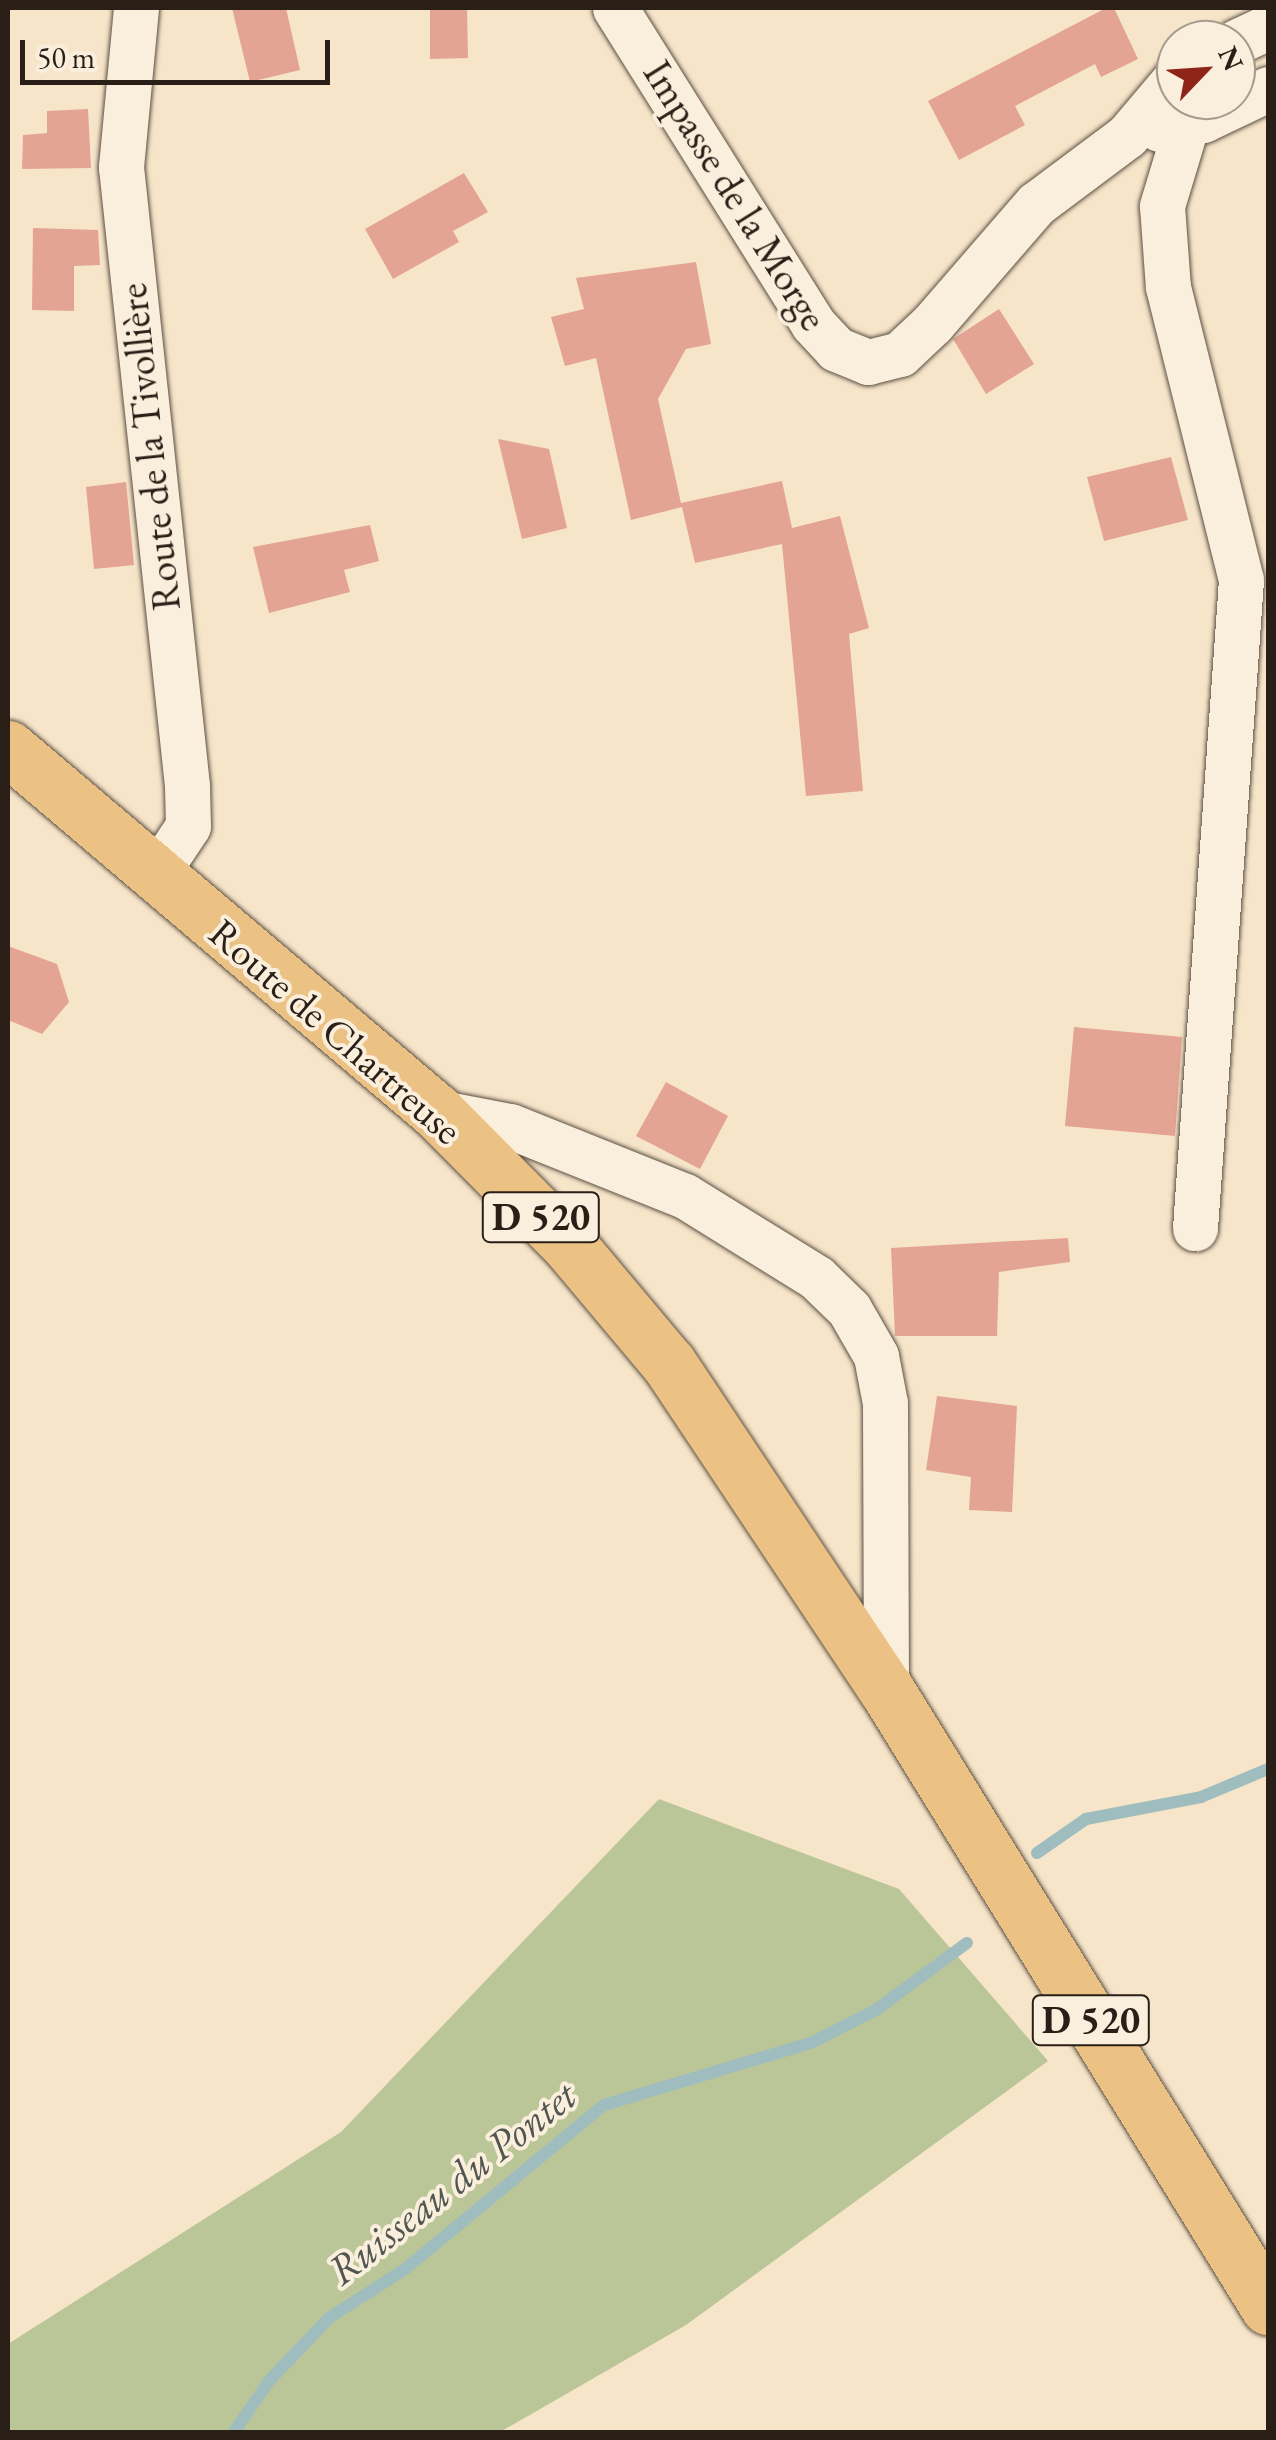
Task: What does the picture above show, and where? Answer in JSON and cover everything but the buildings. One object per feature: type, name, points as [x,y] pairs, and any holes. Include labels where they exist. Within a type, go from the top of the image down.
[{"type":"main road","name":"Route de Chartreuse","points":[[8,748],[154,877],[437,1112],[569,1245],[669,1364],[899,1711]]},
{"type":"main road","name":"D 520","points":[[899,1711],[1268,2307]]},
{"type":"street","name":"Route de la Tivollière","points":[[136,8],[121,167],[187,786],[188,826],[154,877]]},
{"type":"street","name":"Impasse de la Morge","points":[[615,8],[814,324],[836,349],[868,362],[900,354],[1036,204],[1127,136],[1156,102]]},
{"type":"street","points":[[1127,136],[1187,123],[1268,89]]},
{"type":"street","points":[[1187,123],[1162,206],[1168,287],[1241,580],[1195,1228]]},
{"type":"street","points":[[437,1112],[545,1138],[684,1196],[817,1278],[849,1310],[876,1356],[885,1403],[899,1711]]},
{"type":"green space","points":[[659,1799],[899,1889],[1048,2061],[686,2325],[500,2432],[8,2432],[8,2344],[341,2132]]},
{"type":"waterway","name":"Ruisseau du Pontet","points":[[1037,1853],[1086,1819],[1201,1797],[1268,1769]]},
{"type":"waterway","name":"Ruisseau du Pontet","points":[[234,2432],[269,2381],[329,2318],[405,2269],[604,2105],[811,2043],[876,2010],[967,1943]]}]
